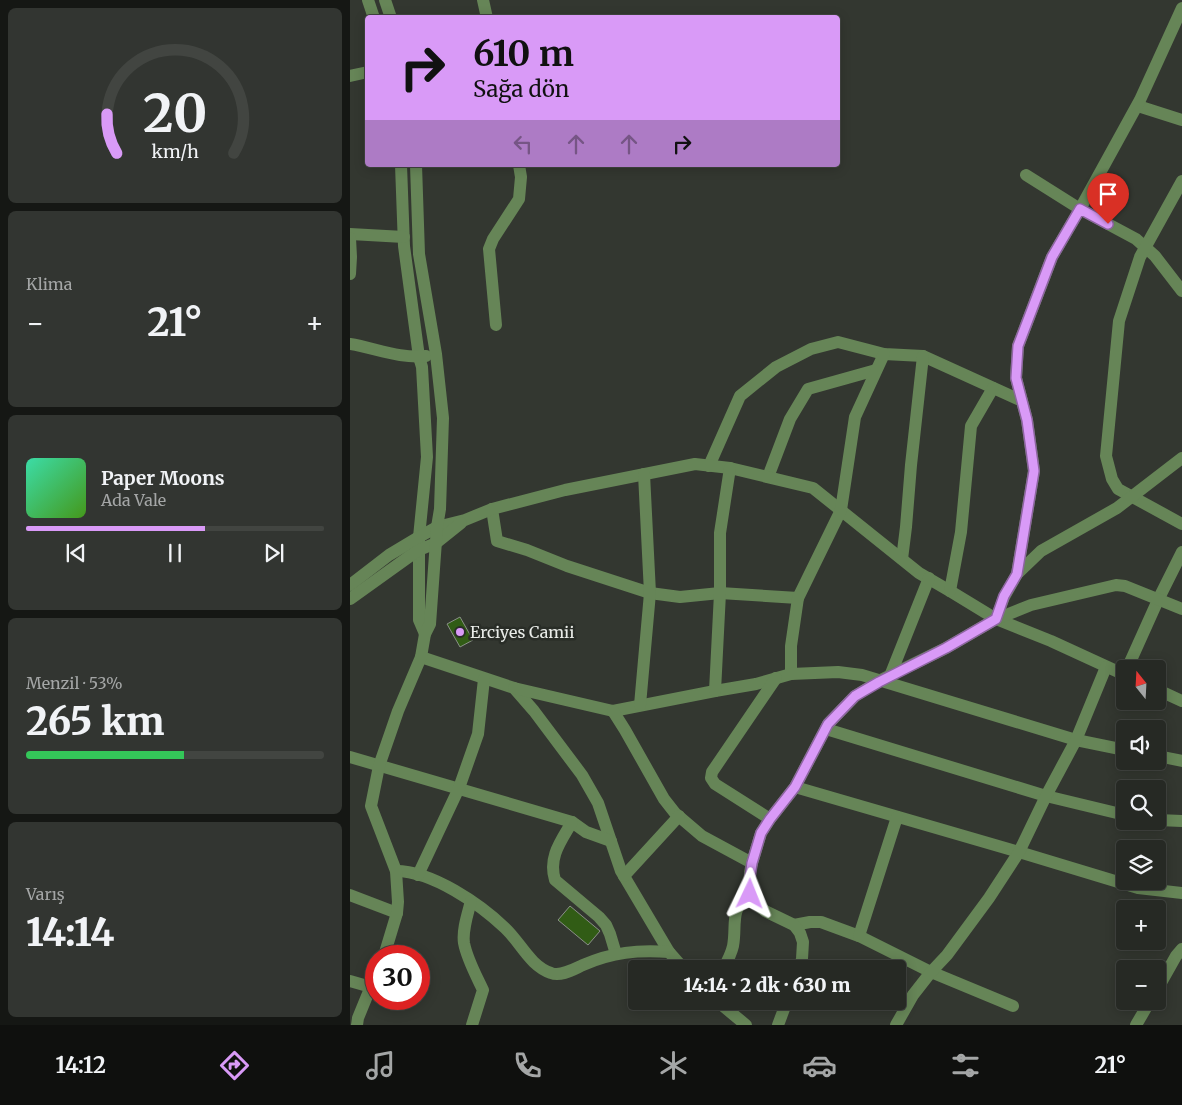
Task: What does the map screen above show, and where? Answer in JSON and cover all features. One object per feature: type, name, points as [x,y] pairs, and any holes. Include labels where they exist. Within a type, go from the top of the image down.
[{"type":"street","points":[[368,0],[373,15]]},
{"type":"street","points":[[483,0],[486,15]]},
{"type":"street","points":[[388,1],[390,15]]},
{"type":"street","points":[[1017,574],[1034,471],[1027,420],[1016,378],[1018,346],[1052,257],[1138,106],[1182,8]]},
{"type":"street","points":[[350,76],[365,73]]},
{"type":"street","points":[[1138,106],[1182,120]]},
{"type":"street","points":[[401,167],[404,237],[422,367],[427,457],[419,537],[419,620],[425,634]]},
{"type":"street","points":[[387,945],[397,913],[396,871],[372,806],[379,766],[398,711],[421,657],[425,634],[430,624],[440,509],[443,418],[436,354],[419,254],[416,167]]},
{"type":"street","points":[[496,325],[489,249],[493,239],[519,200],[521,176],[519,167]]},
{"type":"street","points":[[1026,175],[1080,209],[1136,239],[1155,256],[1182,291]]},
{"type":"street","points":[[1182,181],[1140,257],[1119,321],[1106,456],[1112,479],[1118,489],[1182,524]]},
{"type":"street","points":[[350,234],[404,237]]},
{"type":"street","points":[[350,238],[350,274]]},
{"type":"street","points":[[709,466],[740,396],[776,367],[811,350],[838,342],[884,354],[923,356],[1022,401]]},
{"type":"street","points":[[350,344],[391,354],[419,356],[436,354]]},
{"type":"street","points":[[791,674],[791,646],[798,598],[841,510],[854,417],[884,354]]},
{"type":"street","points":[[902,559],[923,356]]},
{"type":"street","points":[[768,477],[790,418],[808,389],[876,370]]},
{"type":"street","points":[[950,591],[961,532],[971,426],[993,388]]},
{"type":"street","points":[[996,619],[1004,596],[1017,574],[1041,551],[1117,508],[1182,458]]},
{"type":"street","points":[[350,585],[389,556],[437,527],[564,490],[695,464],[730,468],[813,488],[928,578],[996,619],[1116,670]]},
{"type":"street","points":[[715,690],[720,593],[720,533],[730,468]]},
{"type":"street","points":[[640,706],[650,593],[644,474]]},
{"type":"street","points":[[492,510],[496,541],[650,593],[680,597],[720,593],[798,598]]},
{"type":"street","points":[[350,599],[419,550],[436,543],[465,520]]},
{"type":"street","points":[[1131,660],[1182,552]]},
{"type":"street","points":[[885,679],[928,578]]},
{"type":"street","points":[[802,960],[803,942],[800,933],[794,925],[765,911],[755,902],[750,894],[749,884],[752,863],[761,833],[795,787],[828,724],[855,696],[996,619],[1030,605],[1116,585],[1125,586],[1182,609]]},
{"type":"street","points":[[421,657],[514,688],[613,711],[715,690],[756,684],[791,674],[838,672],[885,679],[1076,740],[1116,748]]},
{"type":"street","points":[[896,1025],[913,995],[947,955],[990,898],[1018,852],[1076,740],[1106,667]]},
{"type":"street","points":[[418,875],[459,788],[478,734],[484,678]]},
{"type":"street","points":[[770,819],[715,784],[711,778],[712,772],[776,678]]},
{"type":"street","points":[[514,688],[582,775],[598,803],[624,876],[669,952],[676,960]]},
{"type":"street","points":[[1166,694],[1182,701]]},
{"type":"street","points":[[613,711],[664,799],[678,816],[702,836],[752,863]]},
{"type":"street","points":[[826,729],[1046,796],[1116,813]]},
{"type":"street","points":[[350,757],[572,822],[586,832],[611,841]]},
{"type":"street","points":[[1166,758],[1182,761]]},
{"type":"street","points":[[795,787],[1138,888],[1182,893]]},
{"type":"street","points":[[624,876],[678,816]]},
{"type":"street","points":[[859,936],[897,817]]},
{"type":"street","points":[[1166,820],[1182,821]]},
{"type":"street","points":[[572,822],[560,842],[552,861],[555,880],[606,925],[616,954]]},
{"type":"street","points":[[396,871],[418,875],[453,889],[482,908],[506,929],[538,967],[556,975],[616,954],[644,950],[669,952]]},
{"type":"street","points":[[729,960],[733,946],[734,922],[737,910],[742,900],[750,894]]},
{"type":"street","points":[[350,896],[397,913]]},
{"type":"street","points":[[471,901],[466,921],[464,942],[483,990],[472,1025]]},
{"type":"street","points":[[794,925],[821,922],[859,936],[932,972],[1013,1006]]},
{"type":"street","points":[[1166,974],[1182,949]]},
{"type":"street","points":[[350,981],[365,985]]},
{"type":"street","points":[[357,1025],[365,1001]]},
{"type":"street","points":[[728,1010],[746,1025]]},
{"type":"street","points":[[778,1025],[784,1010]]},
{"type":"street","points":[[1136,1025],[1145,1010]]},
{"type":"building","name":"Erciyes Camii","points":[[460,617],[473,640],[460,647],[447,624]]},
{"type":"building","points":[[570,906],[600,931],[588,945],[558,920]]},
{"type":"place","name":"Erciyes Camii","points":[[460,632]]},
{"type":"route","points":[[750,894],[750,872],[761,833],[795,787],[828,724],[855,696],[996,619],[1004,596],[1017,574],[1034,471],[1027,420],[1016,378],[1018,346],[1052,257],[1080,209],[1108,224]]}]
